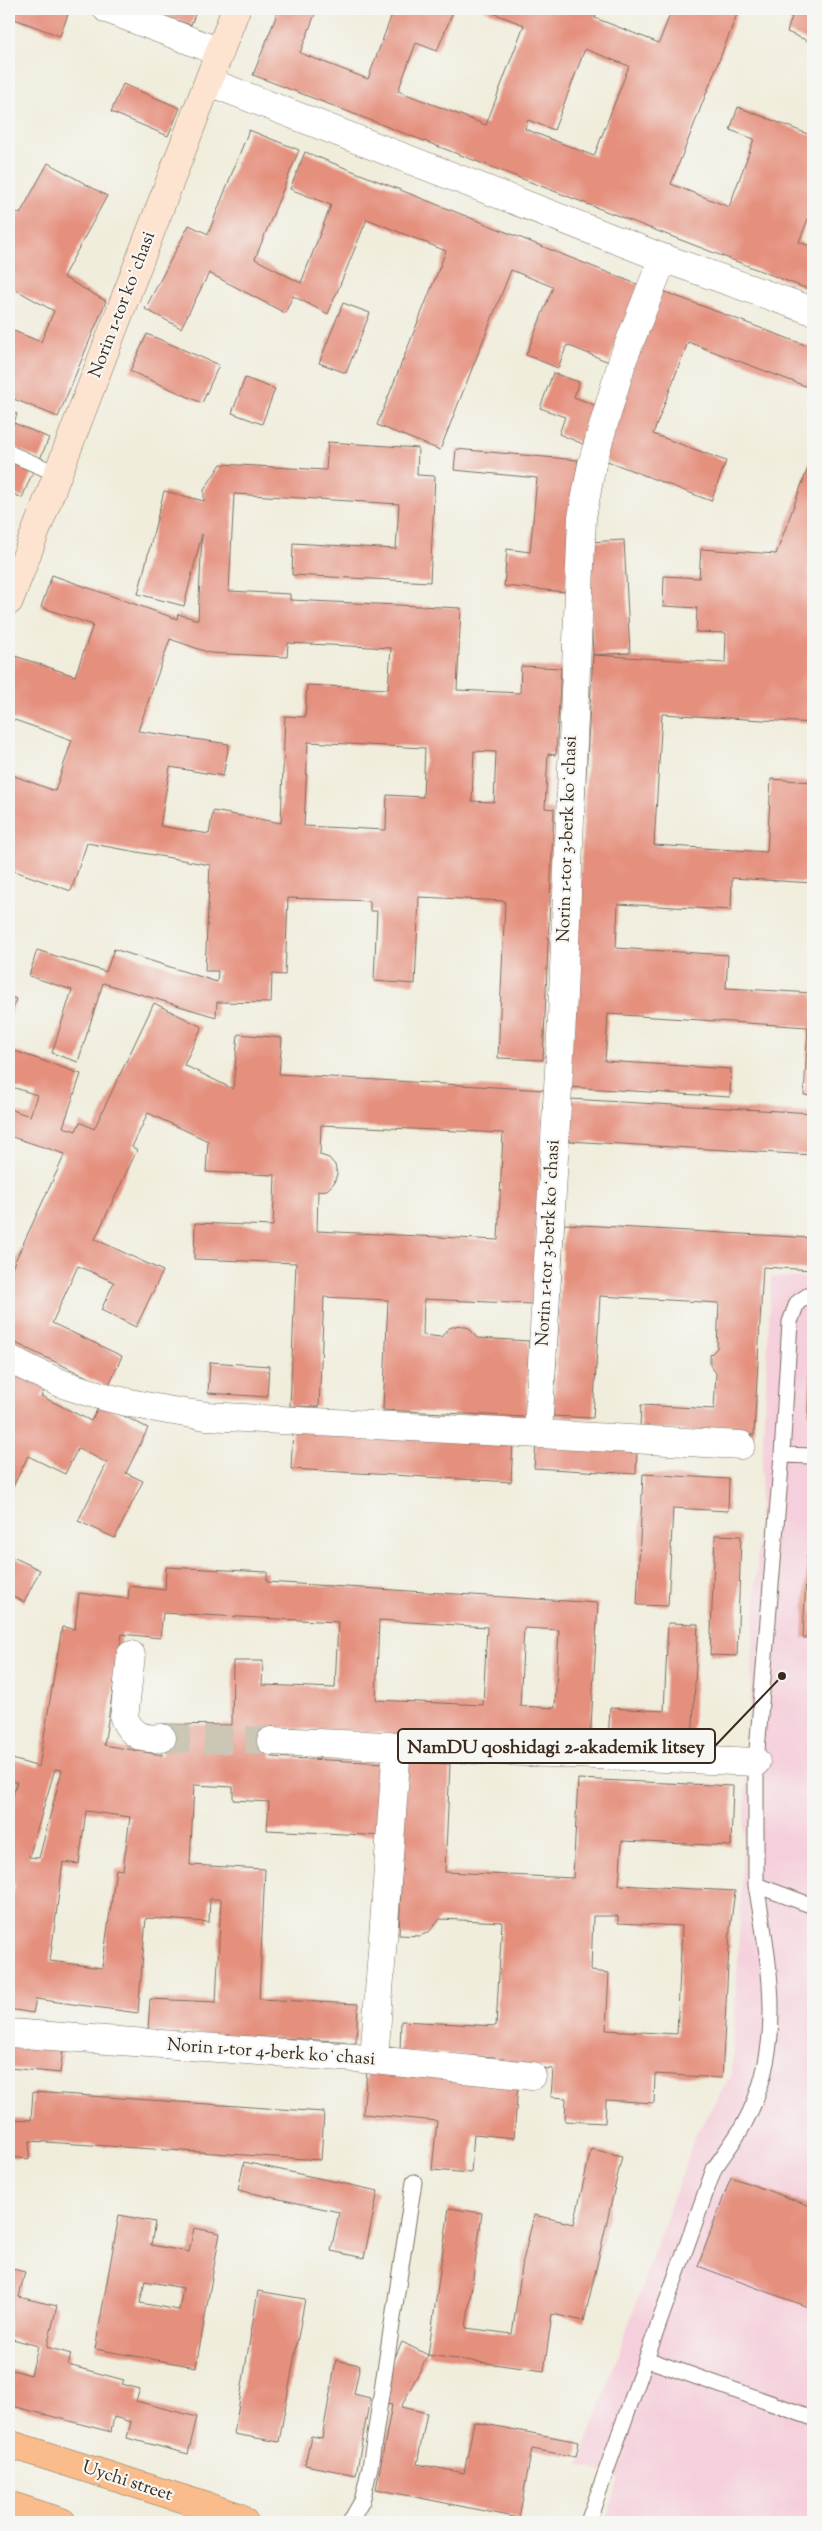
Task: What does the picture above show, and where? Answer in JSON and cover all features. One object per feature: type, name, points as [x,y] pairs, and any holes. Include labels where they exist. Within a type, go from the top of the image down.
[{"type":"main road","name":"Uychi street","points":[[9,2444],[237,2516],[244,2522]]},
{"type":"main road","points":[[9,2505],[62,2522]]},
{"type":"street","points":[[107,9],[220,52]]},
{"type":"street","name":"Norin 1-tor koʻchasi","points":[[9,601],[236,9]]},
{"type":"street","points":[[209,82],[663,258],[813,312]]},
{"type":"street","name":"Norin 1-tor 3-berk koʻchasi","points":[[538,1432],[562,1019],[582,517],[592,464],[623,360],[663,258]]},
{"type":"street","points":[[9,1359],[71,1387],[155,1409],[208,1416],[538,1432],[741,1445]]},
{"type":"street","points":[[131,1655],[124,1718],[135,1735],[147,1739],[162,1738]]},
{"type":"street","points":[[272,1741],[756,1762]]},
{"type":"street","points":[[374,2060],[397,1746]]},
{"type":"street","name":"Norin 1-tor 4-berk koʻchasi","points":[[9,2033],[374,2060],[532,2076]]},
{"type":"lane","points":[[9,453],[58,474]]},
{"type":"lane","points":[[588,2522],[714,2169],[744,2124],[763,2076],[772,2029],[771,1982],[756,1885],[756,1762],[782,1455],[790,1322],[797,1303],[813,1292]]},
{"type":"lane","points":[[782,1455],[813,1456]]},
{"type":"lane","points":[[756,1885],[813,1906]]},
{"type":"lane","points":[[350,2522],[362,2501],[370,2467],[414,2182]]},
{"type":"lane","points":[[646,2359],[813,2418]]},
{"type":"shaded area","points":[[771,1277],[813,1278],[813,2522],[605,2522],[619,2478],[579,2465],[695,2136],[732,2074]]},
{"type":"building","points":[[9,9],[70,9],[60,36],[9,17]]},
{"type":"building","points":[[143,9],[197,9],[191,25]]},
{"type":"building","points":[[279,9],[317,9],[300,53],[368,79],[394,9],[454,9],[437,51],[416,43],[398,91],[486,125],[524,25],[482,9],[598,9],[595,18],[659,43],[672,9],[739,9],[671,184],[729,207],[754,139],[730,130],[738,107],[813,136],[813,206],[799,242],[813,247],[813,291],[253,75]],"holes":[[[585,49],[629,66],[594,156],[525,129],[528,120],[554,130]]]},
{"type":"building","points":[[770,9],[813,9],[813,43],[787,32],[792,17]]},
{"type":"building","points":[[123,84],[180,108],[168,136],[111,112]]},
{"type":"building","points":[[249,130],[299,150],[255,259],[301,283],[331,205],[290,189],[305,152],[639,285],[609,362],[567,345],[558,368],[526,355],[553,287],[511,270],[440,450],[377,425],[446,251],[367,219],[328,314],[293,296],[285,313],[209,273],[181,328],[145,309],[189,225],[208,234]]},
{"type":"building","points":[[48,163],[107,196],[63,277],[106,301],[58,417],[9,397],[9,329],[41,342],[54,311],[9,286],[9,208],[20,214]]},
{"type":"building","points":[[660,290],[813,348],[813,389],[688,342],[653,434],[726,461],[711,501],[597,457]]},
{"type":"building","points":[[343,303],[370,313],[346,373],[319,363]]},
{"type":"building","points":[[147,334],[219,365],[202,403],[130,371]]},
{"type":"building","points":[[553,373],[579,382],[574,397],[597,406],[583,444],[559,434],[565,417],[540,408]]},
{"type":"building","points":[[245,378],[275,389],[262,424],[232,413]]},
{"type":"building","points":[[9,411],[17,414],[14,423],[49,438],[40,459],[9,445]]},
{"type":"building","points":[[328,442],[418,448],[417,475],[435,476],[430,582],[292,575],[293,543],[396,549],[399,504],[234,494],[229,591],[290,594],[290,600],[461,608],[457,690],[520,693],[521,666],[561,668],[556,755],[548,754],[545,808],[554,809],[543,1060],[498,1058],[505,901],[419,897],[415,984],[374,981],[377,911],[370,911],[370,901],[288,898],[285,975],[272,974],[271,1003],[217,1002],[216,1017],[103,983],[78,1062],[52,1053],[72,990],[29,976],[37,950],[106,972],[114,949],[217,982],[218,971],[205,971],[210,865],[87,843],[71,891],[9,869],[9,774],[55,791],[72,740],[9,718],[9,666],[12,655],[75,676],[93,625],[41,607],[52,575],[177,619],[178,614],[198,620],[202,534],[184,606],[138,594],[164,491],[204,501],[204,490],[221,464],[326,470]],"holes":[[[170,639],[210,653],[287,657],[288,643],[391,648],[388,689],[307,685],[305,717],[285,716],[281,823],[213,811],[209,834],[160,826],[170,767],[223,776],[229,744],[138,731]],[[308,742],[425,748],[423,797],[387,795],[386,830],[304,826]],[[474,751],[496,752],[494,802],[472,801]]]},
{"type":"building","points":[[456,449],[578,460],[566,592],[504,586],[507,549],[530,552],[537,478],[454,470]]},
{"type":"building","points":[[813,454],[813,551],[811,556],[813,556],[813,723],[662,714],[654,845],[767,852],[771,779],[813,782],[813,883],[732,878],[731,910],[618,904],[616,948],[728,955],[726,988],[813,993],[813,1096],[804,1095],[808,1027],[608,1014],[605,1061],[731,1069],[730,1097],[568,1087],[593,655],[725,663],[726,633],[696,632],[697,608],[663,606],[664,576],[699,578],[701,549],[776,554]]},
{"type":"building","points":[[9,459],[34,469],[22,498],[9,492]]},
{"type":"building","points":[[624,540],[630,653],[593,655],[588,542]]},
{"type":"building","points":[[9,996],[16,999],[9,1021]]},
{"type":"building","points":[[154,1003],[202,1027],[184,1065],[233,1089],[238,1034],[282,1038],[279,1074],[544,1090],[532,1304],[424,1299],[423,1335],[441,1337],[449,1328],[459,1325],[469,1328],[477,1338],[529,1341],[526,1417],[383,1410],[388,1300],[324,1297],[319,1407],[290,1406],[296,1263],[194,1259],[195,1223],[273,1226],[275,1175],[206,1172],[208,1141],[148,1113],[132,1147],[137,1150],[95,1239],[163,1271],[136,1327],[101,1310],[114,1282],[78,1266],[52,1323],[122,1356],[108,1387],[9,1340],[9,1274],[65,1154],[9,1136],[9,1109],[30,1116],[37,1095],[9,1086],[9,1049],[81,1074],[63,1127],[76,1131],[80,1122],[94,1129]],"holes":[[[321,1125],[503,1133],[498,1240],[317,1231],[318,1191],[327,1190],[334,1183],[337,1174],[335,1165],[329,1158],[320,1155]]]},
{"type":"building","points":[[570,1099],[813,1113],[813,1155],[568,1141]]},
{"type":"building","points":[[564,1224],[813,1238],[813,1270],[763,1267],[754,1435],[640,1428],[641,1405],[714,1409],[716,1373],[710,1365],[710,1355],[717,1348],[719,1303],[600,1296],[593,1418],[553,1416]]},
{"type":"building","points":[[812,1344],[813,1413],[808,1413]]},
{"type":"building","points":[[210,1362],[269,1366],[267,1397],[208,1393]]},
{"type":"building","points":[[9,1367],[46,1387],[41,1396],[91,1421],[100,1404],[148,1428],[126,1473],[143,1481],[115,1538],[78,1521],[107,1463],[78,1448],[65,1474],[28,1456],[9,1495]]},
{"type":"building","points":[[293,1429],[513,1442],[511,1482],[291,1469]]},
{"type":"building","points":[[536,1444],[637,1450],[636,1474],[534,1468]]},
{"type":"building","points":[[643,1474],[729,1479],[728,1511],[673,1508],[668,1606],[637,1605]]},
{"type":"building","points":[[715,1535],[741,1536],[737,1656],[710,1655]]},
{"type":"building","points":[[9,1555],[40,1570],[24,1602],[9,1594]]},
{"type":"building","points":[[807,1556],[813,1557],[813,1638],[803,1638]]},
{"type":"building","points":[[166,1567],[267,1572],[267,1582],[598,1603],[590,1744],[272,1727],[271,1757],[386,1763],[383,1836],[267,1830],[269,1802],[233,1800],[233,1787],[194,1785],[190,1865],[265,1869],[259,1999],[358,2004],[356,2042],[148,2031],[150,1999],[216,2002],[221,1899],[210,1899],[209,1922],[146,1918],[138,2013],[36,1999],[33,2013],[9,2009],[9,1913],[15,1884],[9,1883],[9,1809],[17,1782],[9,1780],[9,1758],[39,1767],[62,1627],[75,1629],[79,1593],[128,1599],[129,1586],[165,1590]],"holes":[[[163,1613],[338,1622],[335,1688],[262,1685],[263,1661],[233,1661],[232,1725],[163,1724],[162,1755],[104,1745],[122,1634],[160,1638]],[[379,1620],[487,1627],[483,1705],[376,1700]],[[524,1628],[559,1630],[555,1708],[520,1706]],[[55,1769],[62,1770],[39,1858],[29,1857]],[[86,1811],[130,1817],[123,1870],[116,1869],[102,1968],[50,1961],[63,1862],[79,1864]]]},
{"type":"building","points":[[668,1623],[698,1624],[692,1744],[608,1740],[610,1708],[664,1711]]},
{"type":"building","points":[[406,1762],[450,1764],[445,1872],[573,1878],[578,1779],[733,1786],[731,1846],[622,1841],[619,1885],[735,1891],[730,1929],[722,2078],[655,2074],[654,2103],[606,2100],[605,2123],[565,2121],[566,2098],[551,2097],[553,2069],[494,2065],[495,2057],[400,2052],[401,2021],[496,2026],[502,1922],[440,1919],[429,1932],[420,1936],[399,1935]],"holes":[[[593,1916],[618,1916],[618,1923],[682,1926],[677,2034],[606,2030],[609,1973],[591,1971]]]},
{"type":"building","points":[[9,2044],[63,2050],[60,2073],[9,2068]]},
{"type":"building","points":[[367,2071],[518,2084],[514,2138],[474,2134],[471,2173],[432,2170],[437,2121],[363,2114]]},
{"type":"building","points":[[33,2092],[324,2112],[321,2160],[30,2141],[29,2159],[9,2157],[9,2119],[31,2120]]},
{"type":"building","points":[[591,2149],[622,2156],[584,2321],[552,2314],[544,2371],[428,2355],[449,2208],[482,2213],[466,2328],[512,2334],[523,2261],[534,2215],[574,2224]]},
{"type":"building","points":[[244,2162],[378,2191],[364,2258],[331,2251],[339,2212],[238,2190]]},
{"type":"building","points":[[731,2177],[813,2207],[813,2309],[698,2266]]},
{"type":"building","points":[[119,2215],[155,2222],[151,2245],[189,2252],[194,2228],[220,2233],[196,2367],[95,2349]],"holes":[[[145,2281],[183,2288],[179,2310],[140,2303]]]},
{"type":"building","points":[[9,2268],[25,2272],[19,2297],[57,2306],[47,2347],[71,2354],[68,2365],[124,2380],[122,2384],[140,2389],[136,2401],[197,2417],[188,2454],[127,2438],[131,2422],[114,2417],[111,2432],[9,2405],[9,2369],[31,2375],[38,2346],[9,2338]]},
{"type":"building","points":[[258,2291],[305,2299],[279,2442],[234,2434]]},
{"type":"building","points":[[402,2342],[428,2355],[401,2407],[427,2413],[417,2464],[464,2473],[474,2422],[579,2442],[576,2457],[532,2449],[519,2518],[376,2489],[392,2405],[385,2404],[389,2370]]},
{"type":"building","points":[[336,2360],[360,2365],[354,2394],[370,2398],[356,2475],[305,2465],[311,2436],[322,2438]]},
{"type":"tunnel","points":[[162,1738],[271,1741]]},
{"type":"place","name":"NamDU qoshidagi 2-akademik litsey","points":[[782,1676]]}]
